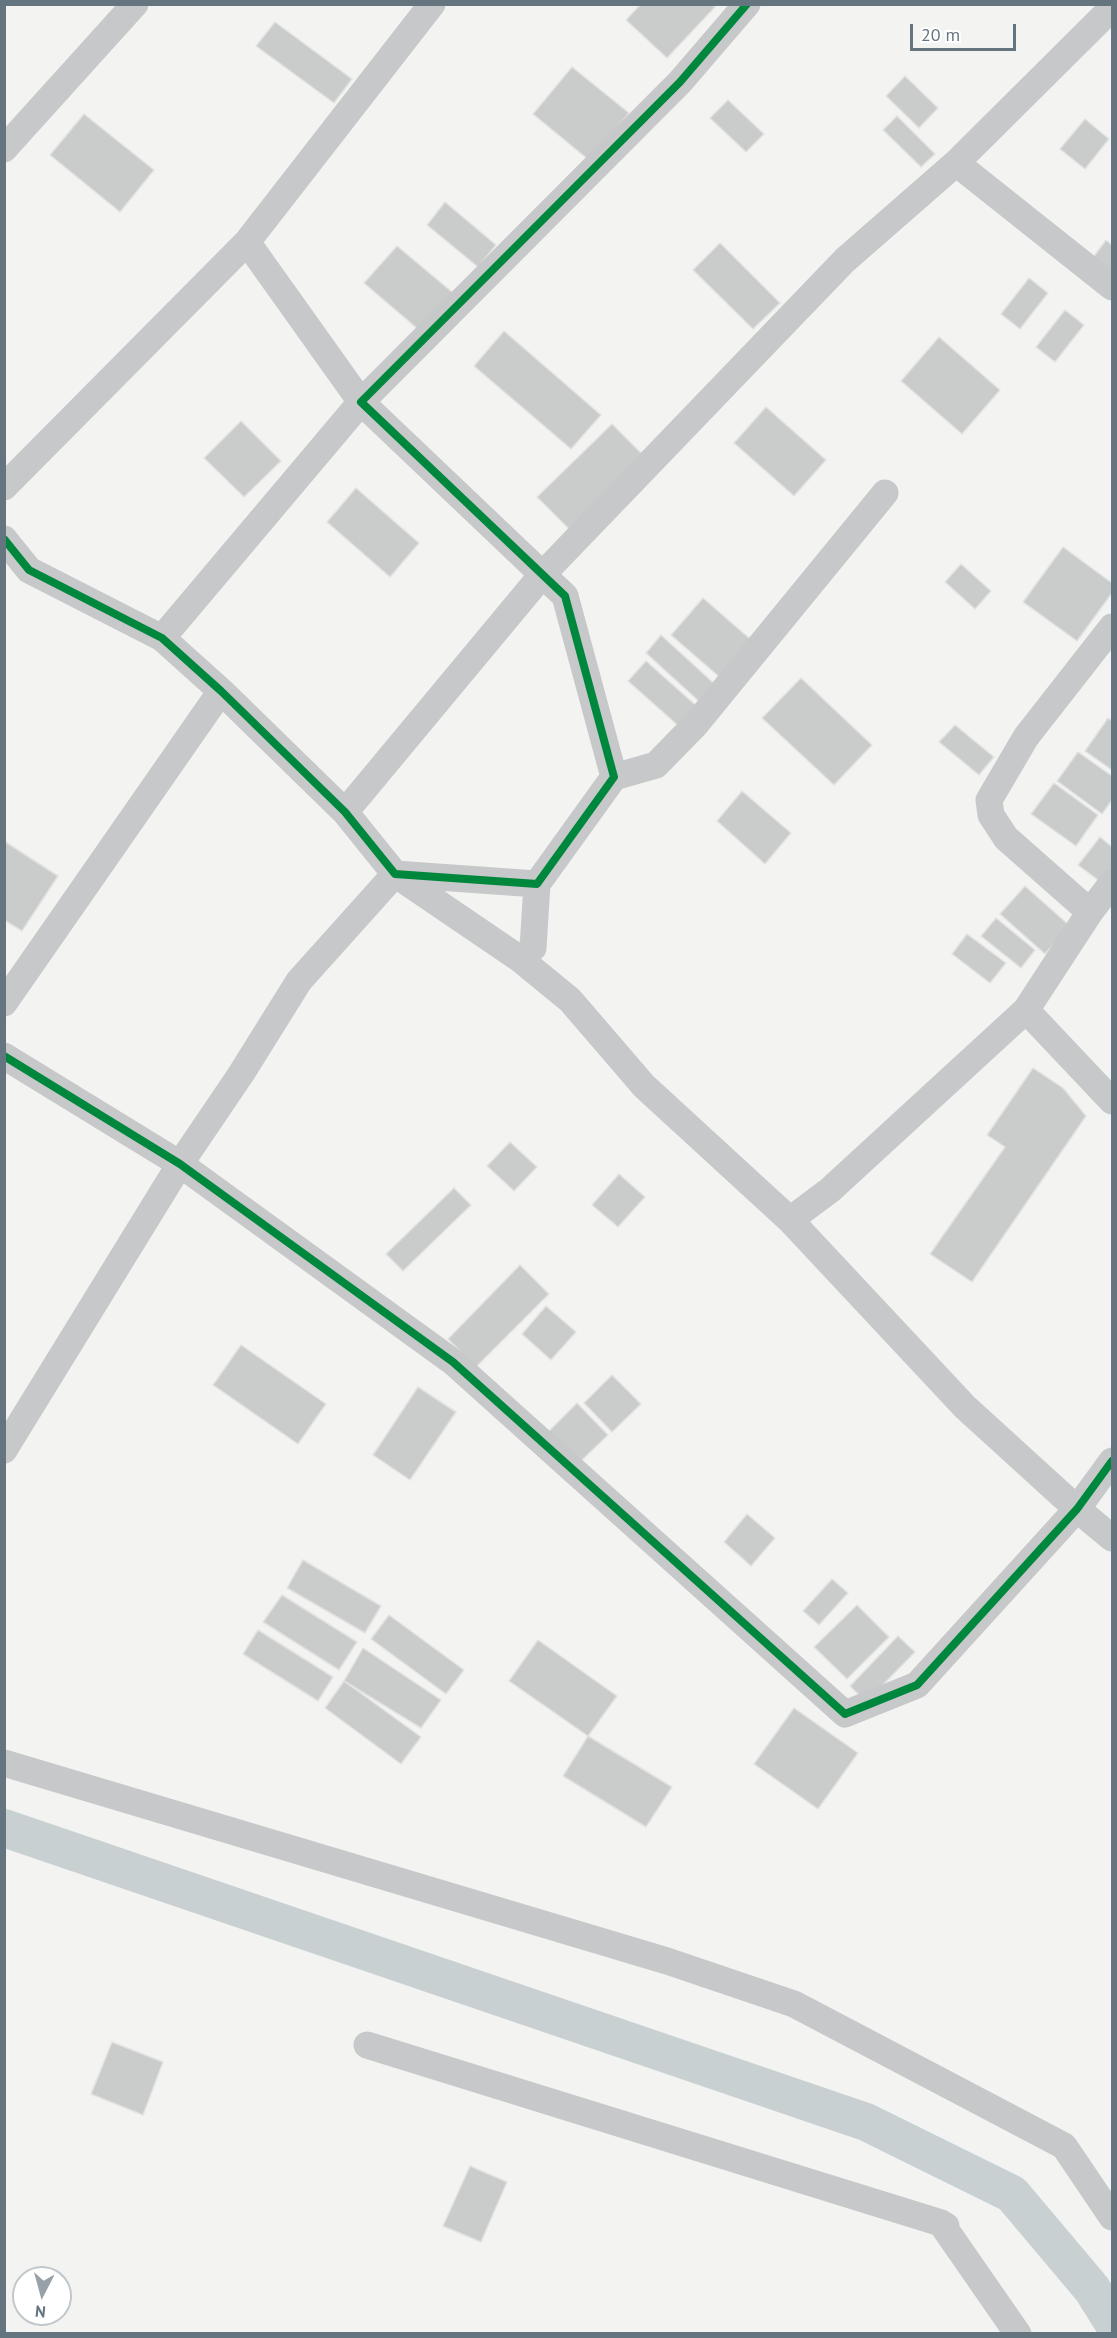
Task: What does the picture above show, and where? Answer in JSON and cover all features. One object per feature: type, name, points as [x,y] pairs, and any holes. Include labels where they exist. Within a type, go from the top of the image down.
[{"type":"street","points":[[4,149],[135,4]]},
{"type":"street","points":[[4,487],[247,242],[432,4]]},
{"type":"street","points":[[162,638],[361,402],[680,82],[747,4]]},
{"type":"street","points":[[345,812],[542,575],[845,260],[956,163],[1113,8]]},
{"type":"street","points":[[956,163],[1113,287]]},
{"type":"street","points":[[247,242],[361,402],[565,596],[614,777]]},
{"type":"street","points":[[520,958],[534,948],[537,884],[614,777],[656,765],[696,724],[885,493]]},
{"type":"street","points":[[4,539],[29,570],[162,638],[221,691],[345,812],[395,874],[520,958],[570,1000],[644,1086],[790,1220],[965,1407],[1077,1509],[1113,1538]]},
{"type":"street","points":[[1090,912],[1006,838],[991,815],[989,800],[1026,737],[1113,627]]},
{"type":"street","points":[[4,1003],[221,691]]},
{"type":"street","points":[[395,874],[537,884]]},
{"type":"street","points":[[4,1450],[180,1164],[241,1074],[299,981],[395,874]]},
{"type":"street","points":[[790,1220],[830,1190],[1026,1010],[1090,912],[1113,883]]},
{"type":"street","points":[[1026,1010],[1113,1101]]},
{"type":"street","points":[[4,1056],[180,1164],[453,1362],[845,1714],[917,1685],[1077,1509],[1113,1461]]},
{"type":"street","points":[[4,1763],[667,1961],[794,2004],[1064,2146],[1113,2217]]},
{"type":"street","points":[[367,2045],[943,2224],[1018,2334]]},
{"type":"building","points":[[641,4],[712,4],[715,7],[667,58],[626,20]]},
{"type":"building","points":[[275,22],[352,79],[334,103],[256,46]]},
{"type":"building","points":[[572,67],[629,113],[590,161],[533,114]]},
{"type":"building","points":[[905,76],[938,108],[919,128],[886,96]]},
{"type":"building","points":[[728,100],[764,134],[746,152],[710,118]]},
{"type":"building","points":[[84,114],[154,170],[120,212],[50,155]]},
{"type":"building","points":[[897,116],[935,154],[921,167],[883,130]]},
{"type":"building","points":[[1085,119],[1109,139],[1085,169],[1060,149]]},
{"type":"building","points":[[445,202],[496,245],[478,267],[427,225]]},
{"type":"building","points":[[1106,240],[1112,245],[1112,281],[1089,263]]},
{"type":"building","points":[[720,243],[780,303],[753,329],[693,270]]},
{"type":"building","points":[[397,246],[458,297],[426,336],[364,283]]},
{"type":"building","points":[[1029,278],[1048,293],[1020,329],[1001,314]]},
{"type":"building","points":[[1065,310],[1084,325],[1055,362],[1036,347]]},
{"type":"building","points":[[504,331],[601,415],[571,449],[474,366]]},
{"type":"building","points":[[939,337],[1000,390],[962,434],[901,381]]},
{"type":"building","points":[[766,407],[826,460],[794,496],[734,443]]},
{"type":"building","points":[[241,421],[281,461],[244,497],[204,458]]},
{"type":"building","points":[[612,424],[647,459],[572,532],[537,497]]},
{"type":"building","points":[[356,488],[419,543],[390,577],[327,522]]},
{"type":"building","points":[[1063,547],[1112,583],[1112,593],[1077,641],[1023,602]]},
{"type":"building","points":[[961,564],[991,591],[975,609],[945,582]]},
{"type":"building","points":[[703,598],[757,645],[724,681],[671,635]]},
{"type":"building","points":[[661,635],[719,688],[703,705],[646,653]]},
{"type":"building","points":[[646,661],[701,710],[683,730],[628,681]]},
{"type":"building","points":[[801,678],[872,745],[834,785],[762,718]]},
{"type":"building","points":[[1108,718],[1112,721],[1112,770],[1085,751]]},
{"type":"building","points":[[955,725],[994,757],[979,775],[939,742]]},
{"type":"building","points":[[1078,752],[1112,776],[1112,800],[1102,814],[1057,781]]},
{"type":"building","points":[[1054,783],[1098,815],[1076,846],[1031,814]]},
{"type":"building","points":[[742,791],[791,833],[765,864],[717,821]]},
{"type":"building","points":[[1100,837],[1112,847],[1112,877],[1106,886],[1078,865]]},
{"type":"building","points":[[4,841],[58,876],[22,931],[4,920]]},
{"type":"building","points":[[1025,886],[1070,926],[1045,954],[1000,914]]},
{"type":"building","points":[[996,918],[1035,950],[1021,968],[981,936]]},
{"type":"building","points":[[967,934],[1006,963],[990,983],[952,954]]},
{"type":"building","points":[[1033,1068],[1063,1088],[1086,1116],[972,1282],[930,1254],[1005,1147],[987,1135]]},
{"type":"building","points":[[510,1142],[537,1167],[514,1191],[487,1166]]},
{"type":"building","points":[[619,1174],[645,1197],[618,1227],[592,1205]]},
{"type":"building","points":[[454,1188],[471,1205],[403,1271],[386,1254]]},
{"type":"building","points":[[520,1265],[549,1294],[476,1367],[448,1339]]},
{"type":"building","points":[[546,1306],[576,1332],[551,1360],[522,1334]]},
{"type":"building","points":[[241,1345],[326,1404],[298,1444],[213,1385]]},
{"type":"building","points":[[612,1375],[641,1404],[612,1432],[584,1403]]},
{"type":"building","points":[[418,1387],[456,1412],[410,1480],[373,1455]]},
{"type":"building","points":[[577,1403],[608,1435],[579,1463],[548,1432]]},
{"type":"building","points":[[747,1514],[775,1538],[751,1566],[724,1542]]},
{"type":"building","points":[[303,1560],[381,1606],[365,1633],[287,1588]]},
{"type":"building","points":[[832,1579],[848,1593],[819,1625],[803,1611]]},
{"type":"building","points":[[282,1595],[357,1642],[339,1670],[263,1622]]},
{"type":"building","points":[[857,1605],[889,1637],[847,1679],[814,1647]]},
{"type":"building","points":[[389,1615],[464,1670],[446,1694],[371,1639]]},
{"type":"building","points":[[258,1630],[333,1677],[318,1701],[243,1654]]},
{"type":"building","points":[[898,1636],[915,1652],[866,1702],[850,1686]]},
{"type":"building","points":[[538,1640],[617,1696],[588,1736],[509,1681]]},
{"type":"building","points":[[363,1648],[441,1700],[421,1728],[344,1681]]},
{"type":"building","points":[[344,1681],[421,1737],[401,1764],[325,1708]]},
{"type":"building","points":[[794,1708],[858,1753],[818,1809],[754,1764]]},
{"type":"building","points":[[588,1736],[672,1787],[646,1827],[563,1776]]},
{"type":"building","points":[[112,2042],[163,2062],[143,2115],[91,2094]]},
{"type":"building","points":[[470,2166],[507,2182],[481,2242],[443,2226]]},
{"type":"waterway","points":[[4,1828],[866,2122],[1012,2194],[1092,2289],[1112,2321]]},
{"type":"cycle path","points":[[4,539],[29,570],[162,638],[221,691],[345,812],[395,874],[537,884],[614,777],[565,596],[361,402],[680,82],[747,4]]},
{"type":"cycle path","points":[[4,1056],[180,1164],[453,1362],[845,1714],[917,1685],[1077,1509],[1112,1461]]}]
